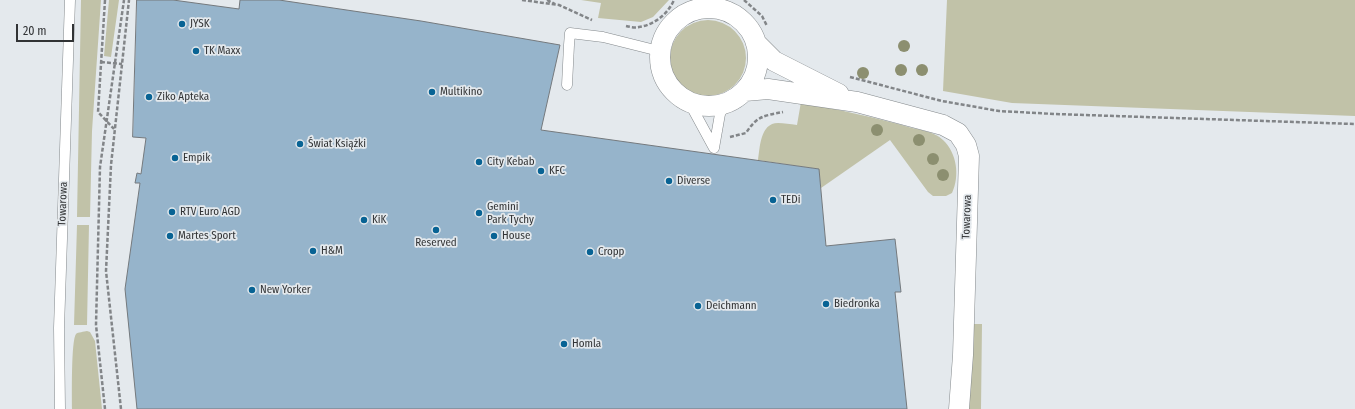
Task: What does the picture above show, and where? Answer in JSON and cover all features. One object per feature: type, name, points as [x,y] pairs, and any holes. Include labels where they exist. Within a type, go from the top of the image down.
[{"type":"street","points":[[675,20],[683,14],[695,10],[708,7],[718,9],[726,6],[742,20],[750,30],[756,44],[758,59],[756,71],[752,81],[745,91],[735,99],[725,104],[701,106],[689,102],[676,94],[667,84],[661,73],[659,51],[662,40],[675,20],[684,0]]},
{"type":"street","name":"Towarowa","points":[[756,44],[774,61],[857,102]]},
{"type":"street","name":"Towarowa","points":[[745,91],[768,89],[857,102],[943,125],[958,133],[966,145],[969,156],[963,355],[959,409]]},
{"type":"lane","name":"Towarowa","points":[[60,409],[59,328],[70,0]]},
{"type":"lane","points":[[567,85],[570,33],[603,37],[659,51]]},
{"type":"lane","points":[[689,102],[714,148],[720,114],[725,104]]},
{"type":"path","points":[[105,0],[98,112],[115,129]]},
{"type":"path","points":[[105,409],[96,325],[100,167],[124,0]]},
{"type":"path","points":[[121,409],[106,272],[111,165],[129,0]]},
{"type":"path","points":[[522,0],[559,5]]},
{"type":"path","points":[[547,0],[598,22]]},
{"type":"path","points":[[625,26],[638,28],[652,23],[663,16],[674,0]]},
{"type":"path","points":[[101,62],[122,64]]},
{"type":"path","points":[[846,76],[868,83],[942,100],[999,110],[1055,114],[1355,124]]},
{"type":"green space","points":[[81,0],[101,0],[92,131],[90,217],[77,217]]},
{"type":"green space","points":[[109,0],[119,0],[111,57],[104,56]]},
{"type":"green space","points":[[581,0],[669,0],[653,17],[641,22],[598,18],[601,3]]},
{"type":"green space","points":[[947,0],[1355,0],[1355,116],[1012,103],[943,91]]},
{"type":"green space","points":[[701,20],[715,20],[729,26],[740,37],[746,51],[746,65],[743,73],[735,85],[729,90],[715,96],[701,96],[687,90],[676,79],[670,65],[670,51],[676,37],[687,26]]},
{"type":"green space","points":[[801,102],[884,120],[928,132],[940,137],[948,145],[956,165],[956,179],[952,193],[946,196],[933,196],[928,192],[890,140],[821,188],[818,169],[758,160],[760,143],[764,132],[772,124],[785,123],[797,125]]},
{"type":"green space","points":[[77,225],[89,225],[87,325],[74,325]]},
{"type":"green space","points":[[974,324],[982,324],[981,409],[968,409]]},
{"type":"green space","points":[[87,331],[90,332],[95,341],[102,409],[72,409],[74,338],[77,333]]},
{"type":"building","name":"Gemini Park Tychy","points":[[137,0],[173,0],[239,9],[240,0],[279,0],[421,21],[560,45],[541,130],[819,169],[826,246],[895,239],[901,292],[895,292],[907,409],[137,409],[125,289],[140,183],[135,183],[137,173],[141,174],[146,138],[133,137]]},
{"type":"place","name":"JYSK","points":[[182,24]]},
{"type":"place","name":"TK Maxx","points":[[196,51]]},
{"type":"place","name":"Multikino","points":[[432,92]]},
{"type":"place","name":"Ziko Apteka","points":[[149,97]]},
{"type":"place","name":"Świat Książki","points":[[300,144]]},
{"type":"place","name":"Empik","points":[[175,158]]},
{"type":"place","name":"City Kebab","points":[[479,162]]},
{"type":"place","name":"KFC","points":[[541,171]]},
{"type":"place","name":"Diverse","points":[[669,181]]},
{"type":"place","name":"TEDi","points":[[773,200]]},
{"type":"place","name":"RTV Euro AGD","points":[[172,212]]},
{"type":"place","name":"Gemini Park Tychy","points":[[479,213]]},
{"type":"place","name":"KiK","points":[[364,220]]},
{"type":"place","name":"Reserved","points":[[436,230]]},
{"type":"place","name":"Martes Sport","points":[[170,236]]},
{"type":"place","name":"House","points":[[494,236]]},
{"type":"place","name":"H&M","points":[[313,251]]},
{"type":"place","name":"Cropp","points":[[590,252]]},
{"type":"place","name":"New Yorker","points":[[252,290]]},
{"type":"place","name":"Biedronka","points":[[826,304]]},
{"type":"place","name":"Deichmann","points":[[698,306]]},
{"type":"place","name":"Homla","points":[[564,344]]}]
